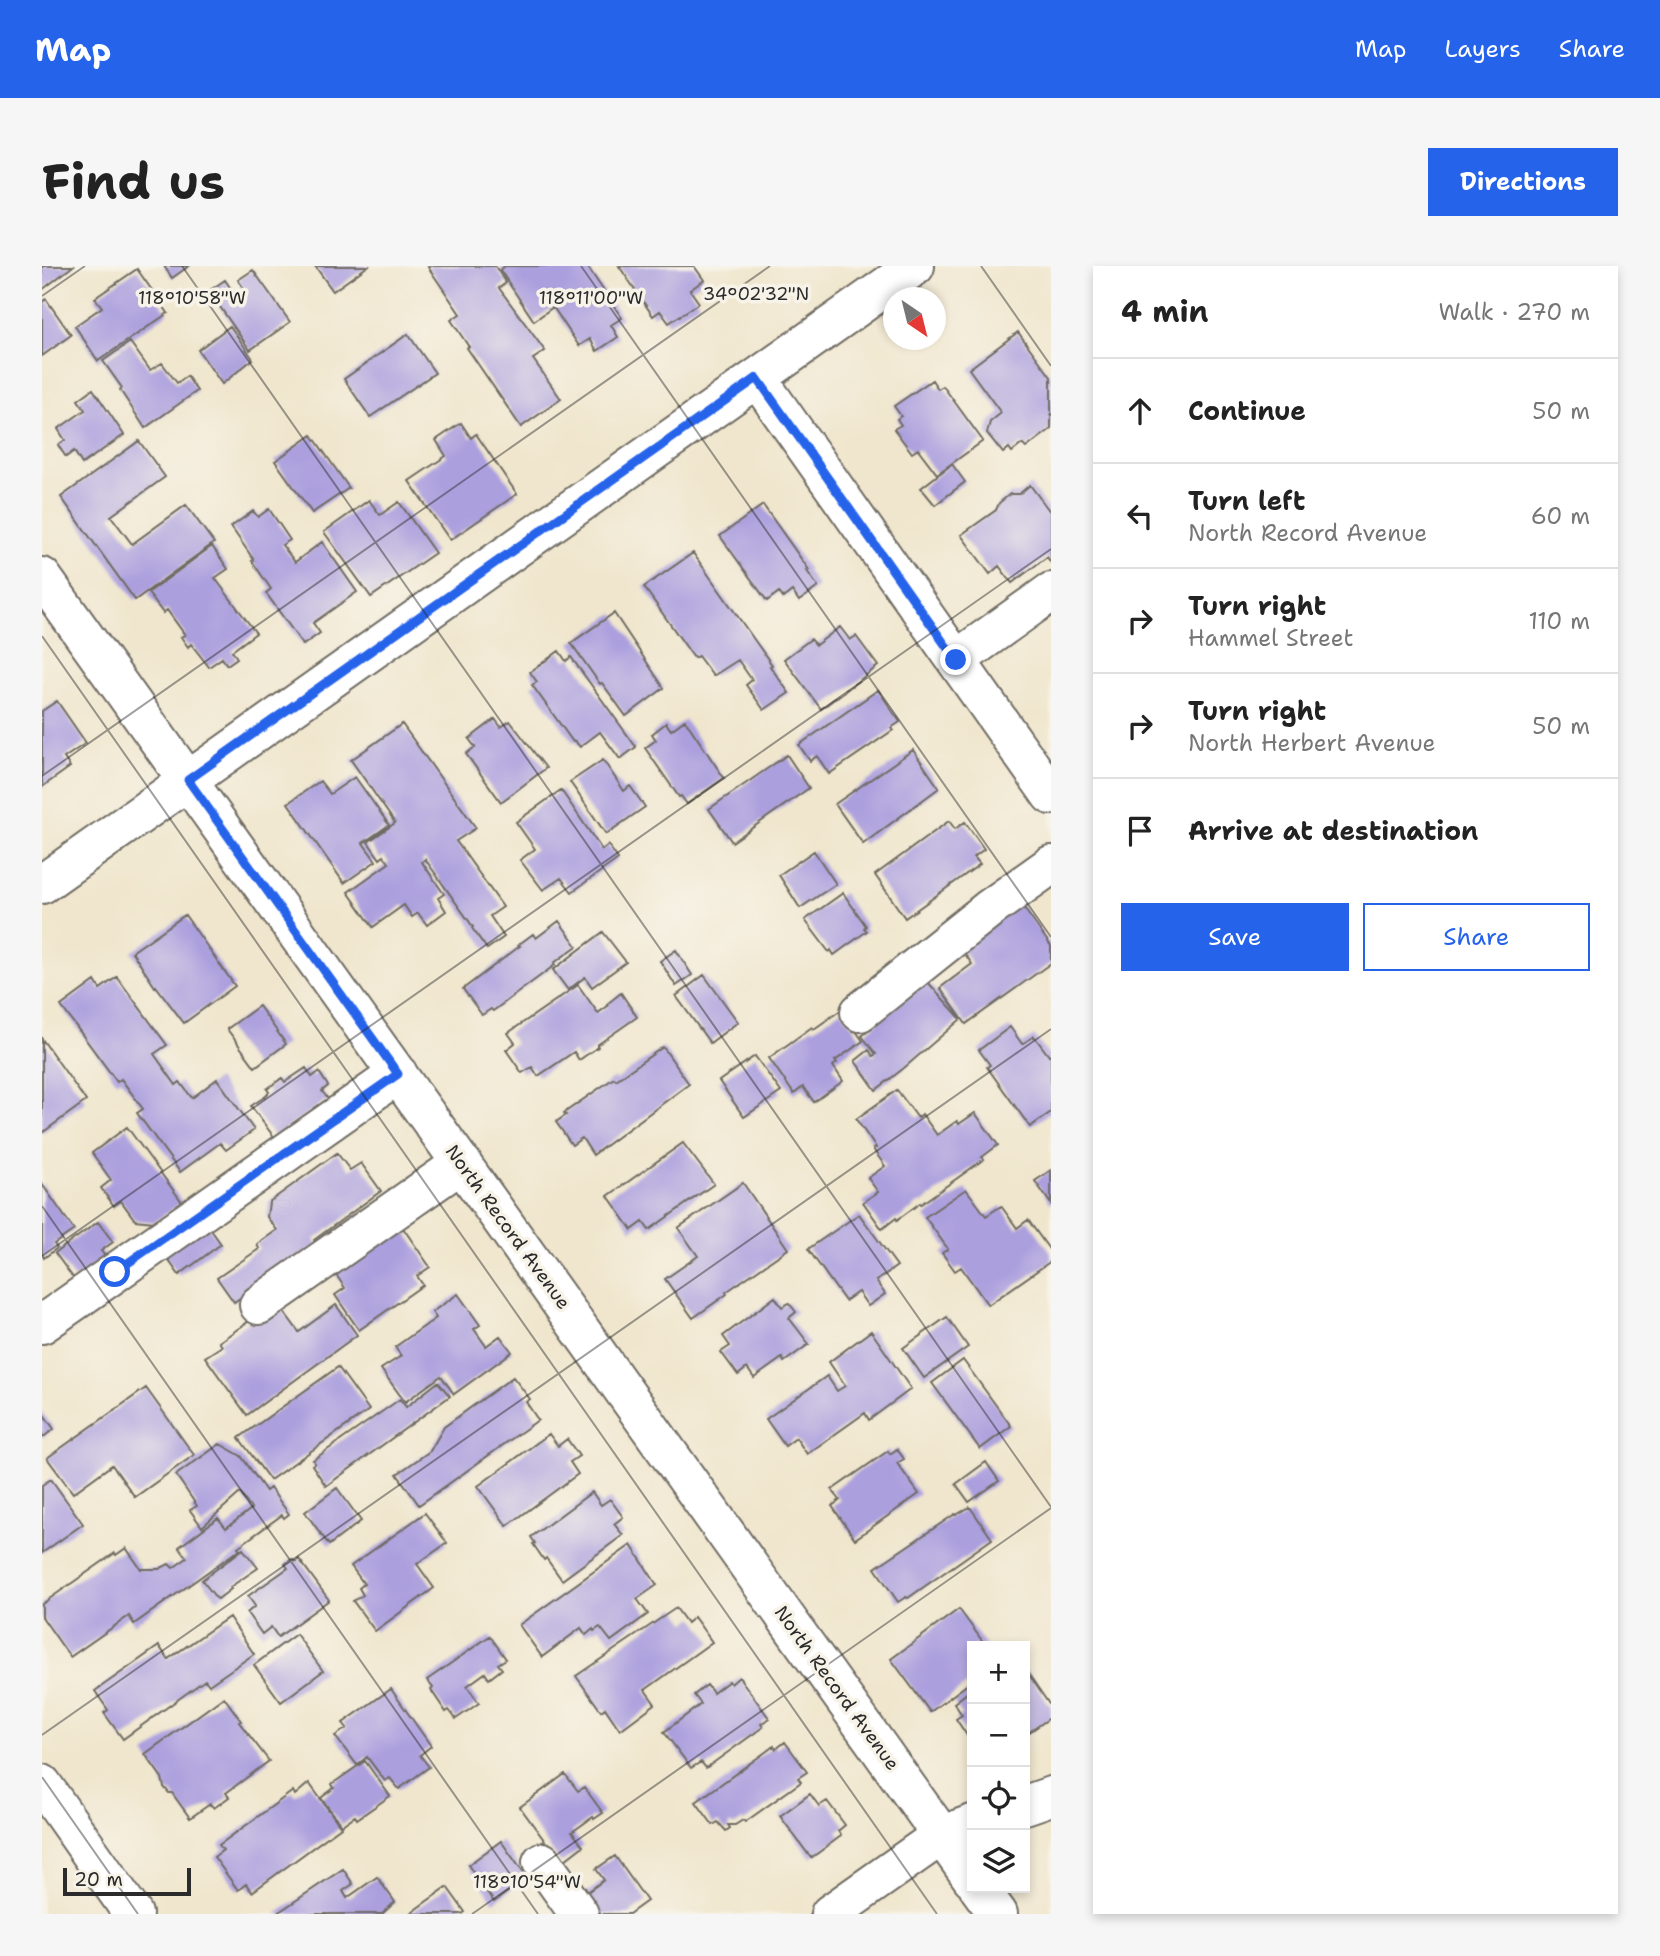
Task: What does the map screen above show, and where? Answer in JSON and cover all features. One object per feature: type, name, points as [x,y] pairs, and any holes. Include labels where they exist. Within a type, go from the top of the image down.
[{"type":"street","points":[[42,884],[915,266]]},
{"type":"street","points":[[757,378],[1051,795]]},
{"type":"street","name":"North Record Avenue","points":[[42,577],[462,1163],[957,1830],[967,1862]]},
{"type":"street","points":[[956,660],[1051,592]]},
{"type":"street","points":[[860,1012],[989,909],[1051,865]]},
{"type":"street","points":[[42,1324],[398,1074]]},
{"type":"street","points":[[259,1305],[462,1163]]},
{"type":"street","points":[[42,1784],[133,1914]]},
{"type":"street","points":[[1030,1803],[1051,1796]]},
{"type":"street","points":[[830,1914],[957,1830]]},
{"type":"street","points":[[542,1862],[579,1914]]},
{"type":"street","points":[[983,1893],[998,1914]]},
{"type":"building","points":[[42,266],[73,266],[42,290]]},
{"type":"building","points":[[164,266],[189,266],[172,278]]},
{"type":"building","points":[[315,266],[368,266],[333,291]]},
{"type":"building","points":[[495,266],[506,283],[499,288],[545,351],[533,359],[561,399],[521,427],[451,320],[460,314],[428,267]]},
{"type":"building","points":[[505,266],[587,266],[622,318],[611,325],[618,337],[597,351],[590,339],[579,346],[553,307],[534,321],[500,270]]},
{"type":"building","points":[[619,266],[694,266],[704,280],[690,290],[699,303],[669,323],[660,311],[653,316]]},
{"type":"building","points":[[137,269],[168,313],[98,361],[75,326],[102,307],[95,298]]},
{"type":"building","points":[[253,270],[290,322],[250,350],[209,291],[225,280],[236,296],[245,290],[238,280]]},
{"type":"building","points":[[46,299],[71,335],[42,356],[42,302]]},
{"type":"building","points":[[230,326],[253,359],[222,384],[198,350]]},
{"type":"building","points":[[1018,332],[1051,377],[1051,429],[1026,448],[1022,444],[1012,452],[1009,448],[1003,453],[987,433],[990,422],[1001,413],[969,369]]},
{"type":"building","points":[[408,334],[435,373],[370,417],[344,379]]},
{"type":"building","points":[[130,342],[150,370],[162,363],[177,383],[187,376],[197,391],[145,428],[103,361]]},
{"type":"building","points":[[932,380],[938,389],[943,386],[983,441],[937,474],[918,449],[912,453],[894,429],[901,425],[897,419],[901,416],[894,406]]},
{"type":"building","points":[[93,389],[124,435],[82,464],[74,451],[66,457],[58,445],[65,440],[58,429],[85,410],[78,400]]},
{"type":"building","points":[[461,423],[471,438],[476,434],[517,494],[450,540],[409,481],[446,456],[436,440]]},
{"type":"building","points":[[312,435],[349,488],[312,513],[275,461]]},
{"type":"building","points":[[139,441],[165,477],[111,516],[132,544],[186,505],[214,543],[135,600],[61,497]]},
{"type":"building","points":[[952,464],[965,482],[935,505],[921,488]]},
{"type":"building","points":[[1030,485],[1051,513],[1051,563],[1047,557],[1012,583],[999,566],[990,574],[961,535],[996,510],[999,503],[1010,494],[1019,494]]},
{"type":"building","points":[[369,500],[380,515],[399,502],[435,553],[371,597],[324,532]]},
{"type":"building","points":[[763,505],[818,587],[799,601],[792,591],[783,598],[779,592],[767,601],[720,536]]},
{"type":"building","points":[[269,509],[290,540],[282,545],[295,562],[322,542],[357,592],[313,623],[320,633],[303,645],[266,593],[271,589],[231,527],[253,511],[258,517]]},
{"type":"building","points":[[212,546],[228,569],[215,578],[256,633],[232,651],[237,658],[227,665],[222,658],[209,667],[191,644],[188,647],[181,637],[185,635],[167,610],[163,613],[148,593]]},
{"type":"building","points":[[693,553],[789,693],[764,710],[746,685],[752,680],[738,660],[713,676],[698,656],[694,658],[644,587]]},
{"type":"building","points":[[614,613],[664,688],[626,716],[571,643]]},
{"type":"building","points":[[840,627],[850,640],[856,636],[878,666],[821,709],[784,659],[811,639],[816,645]]},
{"type":"building","points":[[559,651],[566,661],[571,657],[636,747],[620,759],[600,732],[580,747],[573,742],[532,685],[537,682],[530,672]]},
{"type":"building","points":[[878,690],[900,722],[891,728],[893,730],[829,774],[817,756],[810,761],[799,745]]},
{"type":"building","points":[[57,701],[86,743],[64,758],[70,767],[42,787],[42,711]]},
{"type":"building","points":[[495,719],[501,727],[510,721],[546,768],[501,802],[466,754],[475,747],[469,739]]},
{"type":"building","points":[[685,720],[724,778],[687,804],[679,797],[645,748],[656,740],[652,734],[666,723],[671,730]]},
{"type":"building","points":[[402,724],[476,828],[456,841],[503,907],[490,916],[504,937],[487,949],[425,859],[422,862],[444,894],[438,898],[446,911],[427,925],[418,913],[412,917],[404,905],[373,927],[348,892],[389,863],[384,856],[380,859],[368,842],[395,823],[351,760]]},
{"type":"building","points":[[913,750],[939,788],[863,844],[835,804]]},
{"type":"building","points":[[787,755],[809,788],[732,842],[709,809]]},
{"type":"building","points":[[603,760],[624,791],[630,786],[645,807],[606,834],[570,782]]},
{"type":"building","points":[[355,777],[389,825],[363,843],[376,861],[344,883],[288,803],[320,781],[330,794]]},
{"type":"building","points":[[561,790],[602,850],[608,845],[618,859],[572,892],[561,878],[543,890],[520,860],[535,849],[516,822]]},
{"type":"building","points":[[949,821],[955,829],[965,822],[984,849],[974,857],[980,864],[905,918],[875,875]]},
{"type":"building","points":[[814,851],[836,884],[800,908],[779,875]]},
{"type":"building","points":[[843,893],[867,931],[834,955],[805,920]]},
{"type":"building","points":[[1016,897],[1051,946],[1051,963],[966,1024],[940,988],[972,964],[955,940]]},
{"type":"building","points":[[185,915],[235,986],[184,1023],[155,987],[132,952]]},
{"type":"building","points":[[559,921],[577,946],[493,1011],[491,1009],[482,1015],[463,989],[533,934],[536,938]]},
{"type":"building","points":[[603,932],[626,962],[592,987],[585,977],[568,990],[553,970]]},
{"type":"building","points":[[676,950],[692,975],[676,986],[660,961]]},
{"type":"building","points":[[704,975],[738,1022],[710,1043],[676,996]]},
{"type":"building","points":[[117,977],[167,1045],[154,1054],[176,1085],[180,1082],[192,1098],[217,1079],[254,1130],[226,1150],[220,1143],[180,1172],[137,1113],[143,1109],[121,1079],[117,1082],[61,1006],[95,981],[100,989]]},
{"type":"building","points":[[926,980],[961,1019],[876,1090],[855,1061],[869,1050],[873,1056],[876,1054],[862,1036]]},
{"type":"building","points":[[578,985],[598,1013],[621,993],[637,1017],[579,1060],[574,1052],[538,1076],[532,1067],[522,1073],[506,1050],[515,1043],[508,1033]]},
{"type":"building","points":[[259,1006],[286,1044],[255,1067],[227,1029]]},
{"type":"building","points":[[841,1010],[863,1041],[835,1061],[837,1063],[833,1066],[843,1081],[814,1102],[803,1087],[794,1094],[769,1058]]},
{"type":"building","points":[[1010,1027],[1022,1044],[1034,1036],[1049,1056],[1051,1055],[1051,1112],[1030,1127],[987,1067],[990,1065],[979,1050]]},
{"type":"building","points":[[42,1039],[86,1101],[42,1133]]},
{"type":"building","points":[[663,1047],[689,1084],[593,1155],[582,1138],[572,1145],[556,1122],[566,1115],[564,1113]]},
{"type":"building","points":[[755,1056],[781,1092],[744,1117],[719,1081]]},
{"type":"building","points":[[306,1068],[312,1077],[319,1072],[328,1086],[322,1091],[328,1099],[274,1137],[251,1106],[266,1096],[269,1092],[267,1089],[282,1078],[285,1082]]},
{"type":"building","points":[[897,1090],[918,1118],[922,1114],[937,1135],[975,1113],[998,1145],[982,1157],[984,1159],[882,1229],[863,1202],[878,1192],[868,1178],[885,1166],[856,1119]]},
{"type":"building","points":[[127,1127],[182,1202],[154,1222],[135,1220],[121,1201],[114,1206],[101,1188],[111,1180],[92,1153]]},
{"type":"building","points":[[683,1143],[714,1184],[649,1230],[643,1222],[632,1230],[608,1196]]},
{"type":"building","points":[[337,1153],[350,1170],[361,1163],[381,1191],[314,1240],[317,1245],[234,1302],[217,1278],[259,1249],[257,1244],[277,1230],[267,1217],[269,1202]]},
{"type":"building","points":[[1051,1170],[1051,1204],[1035,1181]]},
{"type":"building","points":[[743,1183],[788,1249],[693,1318],[665,1279],[698,1256],[678,1228]]},
{"type":"building","points":[[42,1184],[74,1230],[54,1244],[57,1248],[44,1258],[42,1254]]},
{"type":"building","points":[[966,1189],[986,1216],[1001,1206],[1017,1228],[1028,1220],[1051,1252],[1051,1261],[988,1305],[961,1267],[955,1271],[942,1253],[948,1249],[925,1217]]},
{"type":"building","points":[[859,1214],[897,1266],[876,1281],[885,1294],[868,1306],[858,1292],[845,1301],[808,1249]]},
{"type":"building","points":[[202,1217],[221,1244],[179,1275],[160,1248]]},
{"type":"building","points":[[98,1222],[113,1242],[101,1251],[108,1260],[74,1279],[55,1253]]},
{"type":"building","points":[[403,1228],[430,1267],[417,1276],[423,1285],[359,1330],[335,1295],[345,1288],[332,1269]]},
{"type":"building","points":[[458,1294],[480,1325],[474,1329],[486,1346],[500,1336],[512,1352],[454,1394],[441,1376],[405,1402],[381,1369],[401,1356],[395,1347],[436,1318],[432,1312]]},
{"type":"building","points":[[775,1297],[782,1307],[789,1303],[796,1312],[789,1318],[809,1344],[784,1362],[782,1358],[754,1378],[747,1368],[738,1375],[721,1352],[730,1346],[723,1336]]},
{"type":"building","points":[[279,1305],[299,1332],[336,1305],[357,1335],[247,1415],[205,1357],[222,1346],[219,1342],[261,1313]]},
{"type":"building","points":[[947,1317],[968,1347],[924,1378],[903,1348]]},
{"type":"building","points":[[871,1331],[911,1389],[869,1420],[865,1413],[807,1454],[796,1438],[785,1446],[766,1419],[827,1376],[837,1391],[845,1386],[829,1362]]},
{"type":"building","points":[[963,1360],[1011,1426],[980,1449],[932,1383]]},
{"type":"building","points":[[338,1367],[369,1410],[270,1480],[239,1438]]},
{"type":"building","points":[[513,1377],[530,1399],[526,1402],[538,1420],[419,1505],[397,1474],[430,1451],[444,1427]]},
{"type":"building","points":[[438,1382],[450,1396],[326,1486],[312,1465],[315,1463],[313,1460],[400,1399],[406,1407]]},
{"type":"building","points":[[146,1388],[194,1455],[135,1497],[112,1465],[73,1493],[47,1458]]},
{"type":"building","points":[[42,1412],[54,1429],[42,1438]]},
{"type":"building","points":[[549,1434],[558,1446],[567,1439],[579,1456],[570,1462],[578,1474],[507,1526],[478,1486]]},
{"type":"building","points":[[220,1444],[241,1456],[266,1491],[270,1488],[289,1514],[284,1518],[282,1515],[238,1547],[240,1549],[134,1624],[129,1616],[70,1657],[42,1617],[42,1604],[126,1548],[141,1569],[159,1569],[169,1564],[173,1568],[187,1558],[179,1547],[218,1518],[226,1528],[251,1509],[240,1493],[202,1527],[190,1510],[197,1506],[176,1475]]},
{"type":"building","points":[[897,1449],[904,1459],[897,1463],[919,1494],[855,1539],[832,1506],[840,1500],[832,1490],[888,1451],[890,1454]]},
{"type":"building","points":[[986,1462],[999,1481],[969,1502],[956,1484]]},
{"type":"building","points":[[51,1479],[83,1524],[42,1553],[42,1485]]},
{"type":"building","points":[[337,1488],[361,1521],[329,1545],[305,1512]]},
{"type":"building","points":[[592,1492],[601,1505],[610,1499],[623,1517],[614,1524],[623,1535],[562,1580],[546,1558],[544,1560],[531,1537]]},
{"type":"building","points":[[970,1507],[992,1539],[908,1598],[898,1602],[875,1568],[955,1514]]},
{"type":"building","points":[[425,1513],[447,1543],[417,1564],[434,1588],[375,1631],[353,1601],[363,1595],[359,1588],[364,1584],[351,1566]]},
{"type":"building","points":[[631,1545],[657,1585],[637,1599],[648,1614],[611,1641],[600,1627],[586,1635],[581,1628],[542,1657],[519,1625]]},
{"type":"building","points":[[243,1549],[258,1568],[216,1598],[202,1580]]},
{"type":"building","points":[[292,1559],[295,1562],[299,1559],[329,1600],[278,1637],[271,1627],[262,1634],[247,1613],[255,1606],[248,1596],[288,1568],[285,1564]]},
{"type":"building","points":[[676,1608],[687,1623],[694,1617],[712,1642],[645,1690],[655,1704],[620,1730],[605,1708],[601,1711],[576,1676]]},
{"type":"building","points":[[959,1609],[982,1641],[967,1641],[967,1685],[930,1712],[891,1659]]},
{"type":"building","points":[[229,1617],[254,1654],[209,1685],[205,1680],[123,1739],[104,1713],[108,1710],[95,1691],[159,1646],[168,1659]]},
{"type":"building","points":[[296,1634],[323,1671],[281,1702],[254,1665]]},
{"type":"building","points":[[490,1636],[506,1659],[498,1664],[502,1669],[489,1679],[485,1673],[467,1686],[479,1703],[456,1719],[449,1710],[446,1712],[427,1680]]},
{"type":"building","points":[[1030,1676],[1051,1707],[1051,1717],[1030,1732]]},
{"type":"building","points":[[739,1677],[769,1718],[761,1724],[763,1727],[706,1768],[701,1762],[691,1768],[664,1732],[701,1704],[694,1695],[707,1685],[713,1693]]},
{"type":"building","points":[[391,1689],[431,1746],[420,1755],[429,1767],[399,1789],[390,1778],[385,1781],[367,1757],[357,1765],[335,1736],[347,1728],[343,1723]]},
{"type":"building","points":[[967,1693],[967,1736],[956,1719],[962,1715],[954,1703]]},
{"type":"building","points":[[224,1697],[241,1721],[239,1722],[269,1761],[226,1793],[229,1797],[214,1808],[210,1804],[190,1818],[172,1793],[164,1787],[162,1778],[145,1754]]},
{"type":"building","points":[[785,1742],[807,1772],[798,1778],[801,1782],[745,1822],[743,1820],[735,1825],[728,1825],[730,1828],[726,1831],[718,1822],[713,1825],[696,1802],[774,1746],[776,1749]]},
{"type":"building","points":[[365,1761],[390,1796],[357,1819],[355,1816],[342,1825],[321,1798],[334,1788],[332,1784]]},
{"type":"building","points":[[565,1774],[578,1791],[584,1787],[603,1813],[572,1832],[583,1846],[561,1863],[520,1807]]},
{"type":"building","points":[[309,1783],[341,1827],[252,1892],[246,1884],[238,1890],[214,1857],[223,1850],[219,1845],[293,1791],[295,1795]]},
{"type":"building","points":[[810,1794],[819,1806],[827,1801],[845,1825],[838,1831],[841,1836],[811,1858],[780,1816]]},
{"type":"building","points":[[501,1841],[527,1878],[494,1902],[468,1865]]},
{"type":"building","points":[[615,1856],[647,1901],[629,1914],[601,1914],[586,1893],[604,1880],[596,1869]]},
{"type":"building","points":[[343,1869],[353,1884],[343,1891],[347,1898],[377,1877],[395,1902],[382,1914],[276,1914]]},
{"type":"building","points":[[447,1887],[465,1912],[409,1914]]},
{"type":"route","points":[[115,1272],[398,1074],[188,780],[757,378],[956,660]]}]
